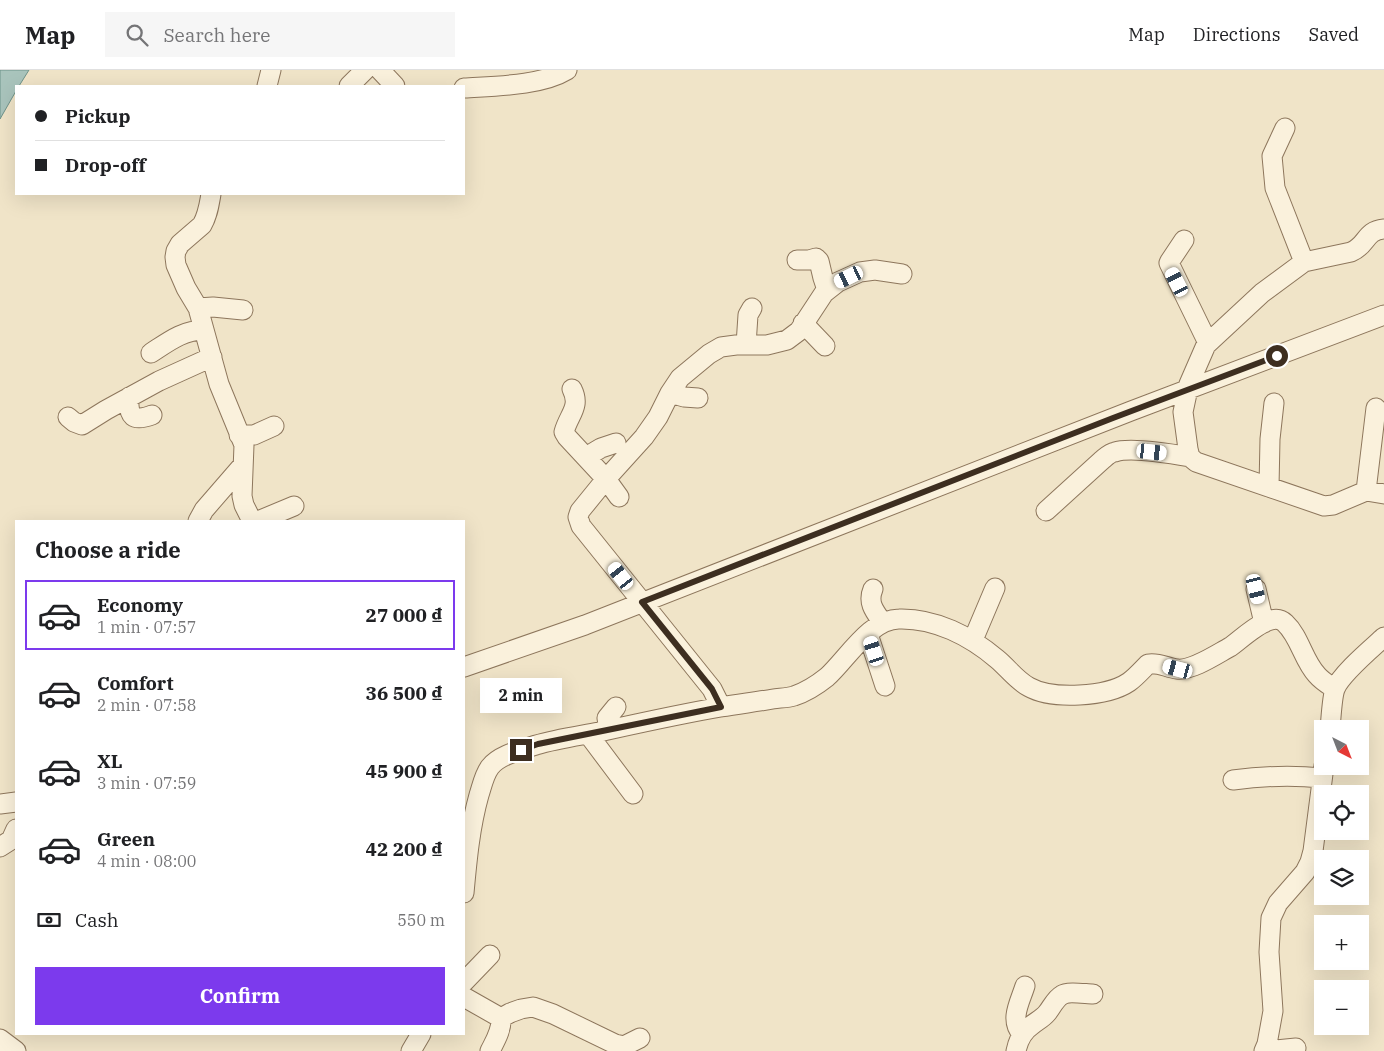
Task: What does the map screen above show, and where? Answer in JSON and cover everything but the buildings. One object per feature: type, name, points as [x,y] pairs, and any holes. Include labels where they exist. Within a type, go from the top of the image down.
[{"type":"street","points":[[268,85],[271,70]]},
{"type":"street","points":[[465,88],[534,81],[558,76],[567,70]]},
{"type":"street","points":[[352,85],[382,74]]},
{"type":"street","points":[[1285,128],[1272,156],[1275,188],[1304,262]]},
{"type":"street","points":[[211,195],[208,216],[202,225],[180,244],[176,251],[176,265],[186,288],[198,308],[219,384],[244,445],[242,496],[252,520]]},
{"type":"street","points":[[1190,457],[1183,412],[1188,390],[1202,353],[1208,343],[1262,293],[1304,262],[1359,249],[1370,233],[1384,229]]},
{"type":"street","points":[[1184,240],[1169,264],[1208,343]]},
{"type":"street","points":[[797,260],[816,258],[819,261],[827,290]]},
{"type":"street","points":[[721,707],[712,689],[581,526],[578,518],[580,511],[606,479],[644,438],[680,378],[709,354],[721,347],[736,344],[767,345],[787,340],[798,331],[827,290],[838,282],[860,272],[875,270],[902,274]]},
{"type":"street","points":[[198,308],[243,310]]},
{"type":"street","points":[[746,345],[748,315],[752,308]]},
{"type":"street","points":[[465,667],[585,625],[1384,315]]},
{"type":"street","points":[[803,323],[825,346]]},
{"type":"street","points":[[151,353],[181,334],[194,330],[204,330]]},
{"type":"street","points":[[68,417],[82,425],[159,381],[212,357]]},
{"type":"street","points":[[572,388],[576,402],[564,432],[606,479],[619,497]]},
{"type":"street","points":[[670,393],[698,398]]},
{"type":"street","points":[[129,397],[129,411],[136,418],[145,418],[152,415]]},
{"type":"street","points":[[1269,488],[1270,439],[1274,403]]},
{"type":"street","points":[[1046,511],[1101,460],[1117,451],[1136,451],[1190,457],[1196,462],[1324,506],[1334,505],[1375,493],[1376,408]]},
{"type":"street","points":[[239,435],[254,435],[274,426]]},
{"type":"street","points":[[586,457],[601,448],[616,444]]},
{"type":"street","points":[[199,520],[209,503],[243,465]]},
{"type":"street","points":[[260,520],[294,506]]},
{"type":"street","points":[[973,640],[994,588]]},
{"type":"street","points":[[872,589],[870,602],[875,612],[885,686]]},
{"type":"street","points":[[1256,589],[1264,623]]},
{"type":"street","points":[[465,884],[472,825],[471,795],[494,763],[538,744],[721,707],[793,696],[814,687],[876,629],[889,620],[932,622],[973,640],[998,659],[1029,687],[1046,693],[1073,696],[1122,686],[1148,664],[1158,664],[1178,669],[1192,667],[1231,646],[1258,626],[1272,619],[1279,619],[1286,623],[1300,644],[1317,676],[1335,689]]},
{"type":"street","points":[[1331,720],[1335,689],[1344,676],[1384,637]]},
{"type":"street","points":[[612,729],[608,724],[607,718],[616,707]]},
{"type":"street","points":[[588,734],[633,794]]},
{"type":"street","points":[[1233,780],[1261,776],[1314,773]]},
{"type":"street","points":[[1296,1048],[1264,1051],[1273,1011],[1269,952],[1271,918],[1278,903],[1305,872],[1310,862],[1323,775]]},
{"type":"street","points":[[0,804],[15,802]]},
{"type":"street","points":[[465,981],[490,955]]},
{"type":"street","points":[[1019,1043],[1015,1018],[1025,986]]},
{"type":"street","points":[[1019,1043],[1031,1025],[1040,1020],[1062,995],[1093,994]]},
{"type":"street","points":[[465,997],[501,1018]]},
{"type":"street","points":[[501,1018],[521,1009],[533,1007],[553,1014],[616,1044],[624,1046],[640,1038]]},
{"type":"street","points":[[490,1051],[500,1030],[501,1018]]},
{"type":"street","points":[[411,1051],[420,1035]]},
{"type":"street","points":[[0,1039],[16,1051]]},
{"type":"water","points":[[0,70],[29,70],[20,85],[15,85],[15,93],[0,119]]},
{"type":"route","points":[[521,750],[538,744],[721,707],[712,689],[642,602],[1277,356]]}]
